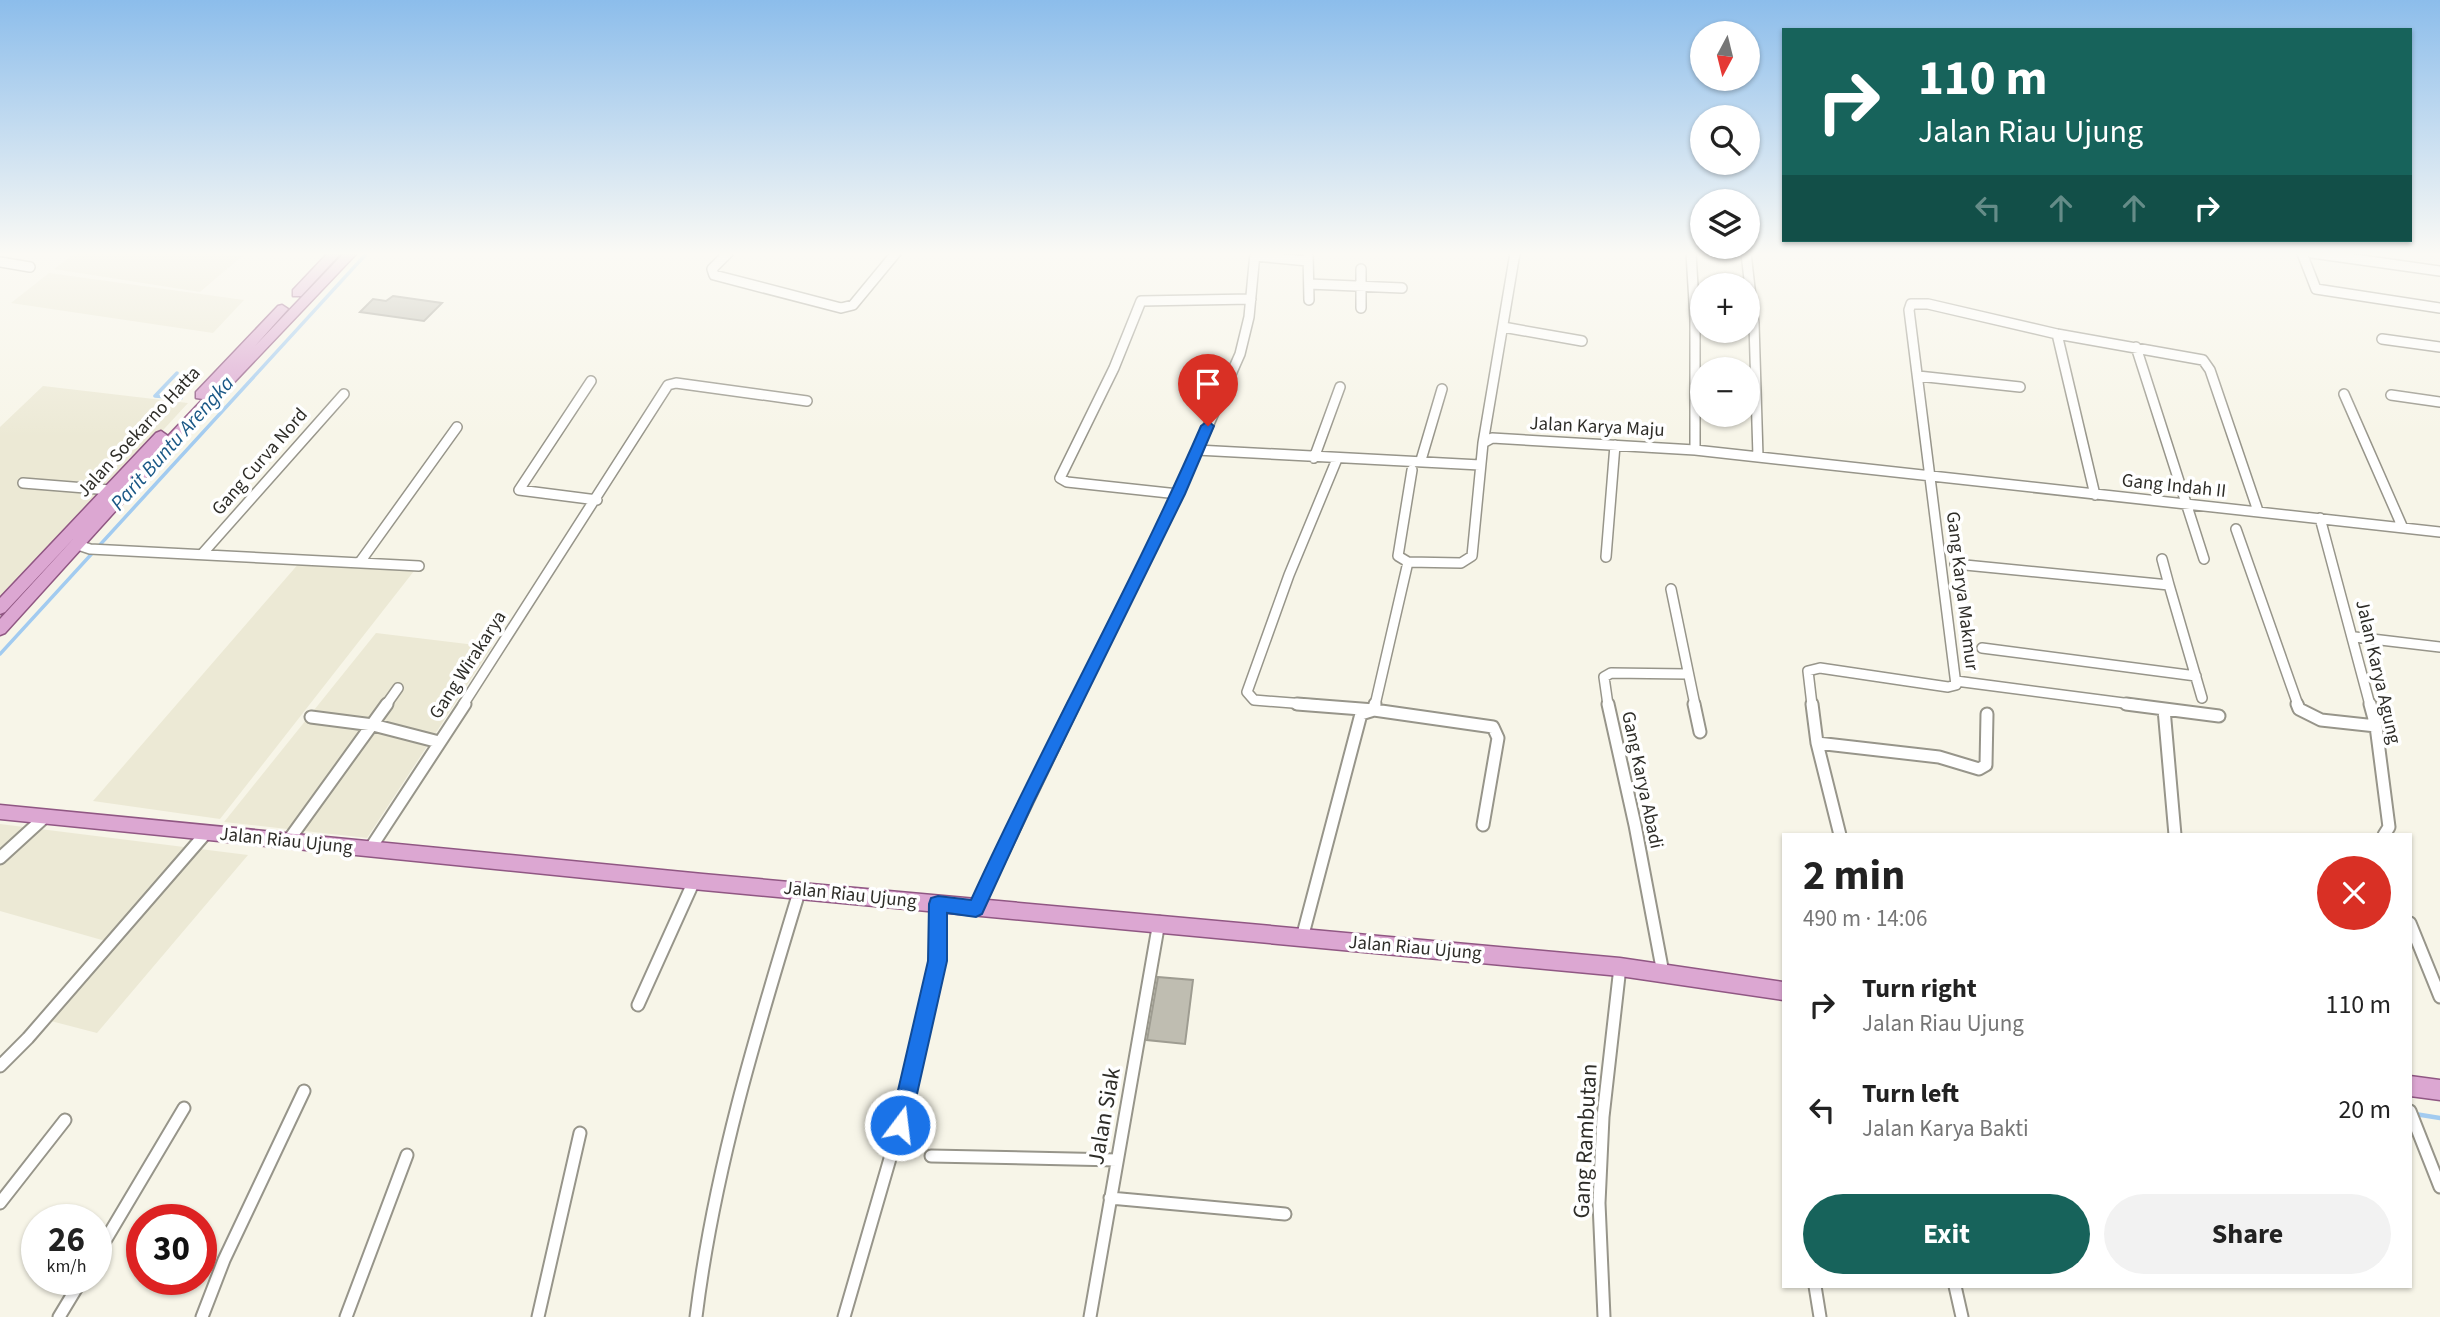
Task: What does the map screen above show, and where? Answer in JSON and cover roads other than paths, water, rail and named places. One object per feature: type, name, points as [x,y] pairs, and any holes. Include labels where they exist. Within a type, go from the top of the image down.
[{"type":"main road","name":"Jalan Soekarno Hatta","points":[[0,608],[277,314]]},
{"type":"main road","name":"Jalan Soekarno Hatta","points":[[0,629],[84,547],[181,430],[292,314]]},
{"type":"main road","name":"Jalan Riau Ujung","points":[[0,812],[976,908],[1159,922],[1620,967],[1782,991]]},
{"type":"main road","points":[[2412,1086],[2440,1090]]},
{"type":"street","points":[[1137,314],[1114,368],[1060,478],[1068,482],[1178,494]]},
{"type":"street","points":[[976,908],[1024,803],[1178,494],[1240,354],[1248,314]]},
{"type":"street","points":[[1412,470],[1398,556],[1405,561],[1461,564],[1472,556],[1480,465],[1488,441],[1505,314]]},
{"type":"street","points":[[1695,314],[1695,450]]},
{"type":"street","points":[[1753,314],[1758,457]]},
{"type":"street","name":"Gang Karya Makmur","points":[[1840,833],[1817,743],[1808,671],[1812,669],[1948,687],[1956,685],[1910,314]]},
{"type":"street","name":"Gang Karya Makmur","points":[[1968,314],[2057,334]]},
{"type":"street","points":[[1503,327],[1582,341]]},
{"type":"street","points":[[2095,495],[2057,334],[2195,357],[2207,364],[2258,511]]},
{"type":"street","points":[[2382,339],[2440,348]]},
{"type":"street","points":[[2136,347],[2204,559]]},
{"type":"street","points":[[1918,376],[2020,387]]},
{"type":"street","points":[[591,382],[519,490],[597,500]]},
{"type":"street","name":"Gang Wirakarya","points":[[370,849],[597,500],[668,385],[676,383],[807,401]]},
{"type":"street","points":[[1314,458],[1340,387]]},
{"type":"street","points":[[1421,460],[1443,389]]},
{"type":"street","name":"Gang Curva Nord","points":[[203,553],[344,394]]},
{"type":"street","points":[[2344,394],[2399,526]]},
{"type":"street","points":[[2391,395],[2440,402]]},
{"type":"street","points":[[360,562],[457,427]]},
{"type":"street","name":"Jalan Karya Maju","points":[[1488,441],[1695,450],[1950,479]]},
{"type":"street","points":[[1606,557],[1615,445]]},
{"type":"street","points":[[1197,450],[1480,465]]},
{"type":"street","points":[[1337,459],[1301,538],[1247,692],[1254,700],[1374,710],[1496,730],[1498,738],[1483,825]]},
{"type":"street","name":"Gang Indah II","points":[[1950,479],[2440,532]]},
{"type":"street","points":[[23,483],[110,490]]},
{"type":"street","name":"Jalan Karya Agung","points":[[2320,518],[2355,637],[2376,726],[2389,827],[2385,833]]},
{"type":"street","points":[[2236,529],[2300,709],[2321,720],[2376,726]]},
{"type":"street","points":[[84,547],[419,566]]},
{"type":"street","points":[[2162,559],[2202,698]]},
{"type":"street","points":[[1374,710],[1405,561]]},
{"type":"street","points":[[1955,564],[2169,585]]},
{"type":"street","points":[[1671,589],[1700,732]]},
{"type":"street","points":[[2355,637],[2440,647]]},
{"type":"street","points":[[1982,648],[2196,676]]},
{"type":"street","name":"Gang Karya Abadi","points":[[1663,973],[1635,825],[1603,683],[1604,677],[1611,673],[1687,674]]},
{"type":"street","points":[[1956,681],[2219,716]]},
{"type":"street","points":[[288,841],[398,688]]},
{"type":"street","points":[[2164,709],[2175,833]]},
{"type":"street","points":[[1302,938],[1358,718],[1361,714],[1374,710]]},
{"type":"street","points":[[1817,743],[1939,757],[1979,769],[1986,765],[1987,714]]},
{"type":"street","points":[[312,717],[373,725],[439,742]]},
{"type":"street","points":[[0,858],[46,816]]},
{"type":"street","points":[[0,1066],[28,1038],[206,833]]},
{"type":"street","points":[[638,1005],[694,881]]},
{"type":"street","points":[[696,1317],[700,1272],[729,1122],[800,889]]},
{"type":"street","points":[[844,1317],[907,1100],[937,961],[938,904]]},
{"type":"street","name":"Jalan Siak","points":[[1090,1317],[1159,922]]},
{"type":"street","points":[[2412,928],[2440,997]]},
{"type":"street","name":"Gang Rambutan","points":[[1604,1317],[1600,1191],[1603,1117],[1620,967]]},
{"type":"street","points":[[202,1317],[224,1260],[304,1091]]},
{"type":"street","points":[[112,1229],[184,1108]]},
{"type":"street","points":[[2412,1116],[2440,1187]]},
{"type":"street","points":[[0,1203],[65,1119]]},
{"type":"street","points":[[538,1317],[580,1133]]},
{"type":"street","points":[[346,1317],[407,1155]]},
{"type":"street","points":[[931,1156],[1117,1160]]},
{"type":"street","points":[[1110,1198],[1285,1214]]},
{"type":"street","points":[[1815,1288],[1820,1317]]},
{"type":"street","points":[[1955,1288],[1962,1317]]},
{"type":"street","points":[[59,1317],[72,1295]]},
{"type":"waterway","name":"Parit Buntu Arengka","points":[[0,654],[311,314]]},
{"type":"waterway","points":[[177,373],[155,396],[181,398]]},
{"type":"waterway","points":[[2415,1114],[2440,1118]]}]
